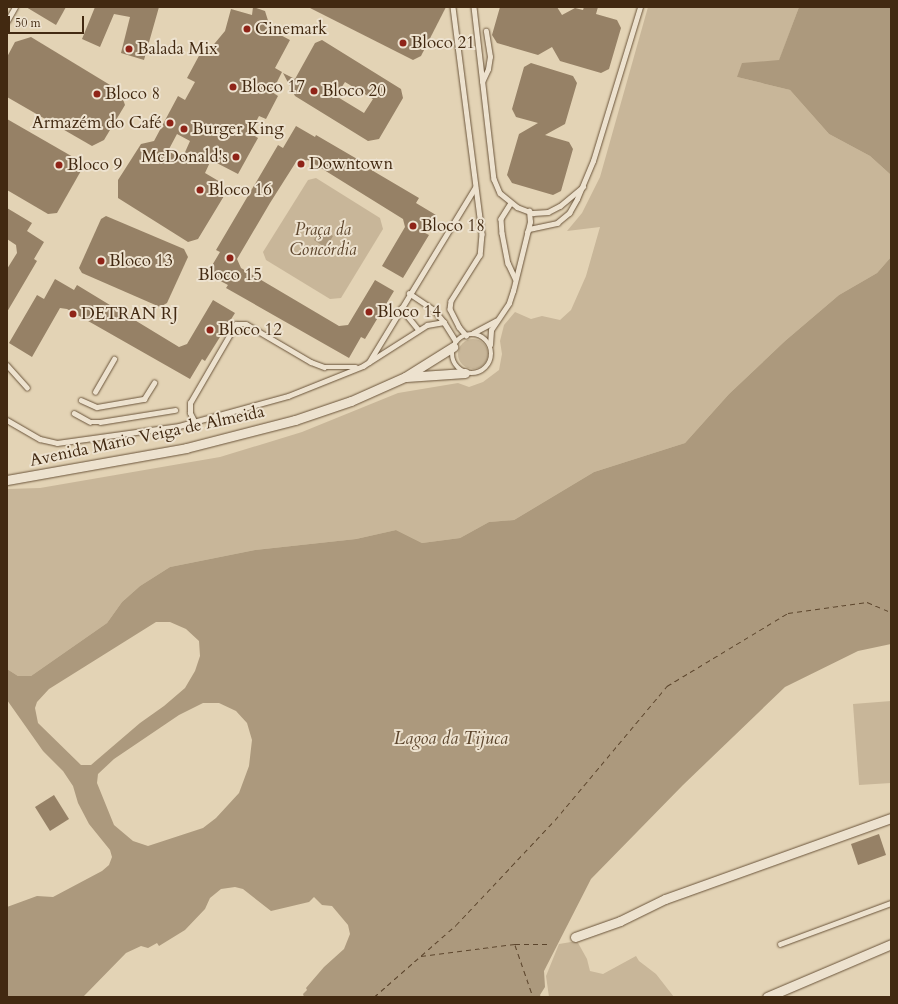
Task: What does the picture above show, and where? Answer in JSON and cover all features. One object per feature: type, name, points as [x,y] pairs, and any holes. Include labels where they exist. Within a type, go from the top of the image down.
[{"type":"street","name":"Avenida Mario Veiga de Almeida","points":[[7,480],[186,448],[242,435],[351,401],[405,378],[455,344]]},
{"type":"street","name":"Avenida Mario Veiga de Almeida","points":[[405,378],[465,373]]},
{"type":"street","points":[[575,937],[620,921],[665,899],[891,818]]},
{"type":"street","points":[[767,997],[891,944]]},
{"type":"lane","points":[[7,22],[15,7]]},
{"type":"lane","points":[[453,7],[465,90],[475,188],[482,234],[480,255],[461,281],[451,301],[450,309],[459,327],[466,334]]},
{"type":"lane","points":[[474,7],[494,179],[500,193],[511,203],[529,211],[548,212],[560,206],[583,187]]},
{"type":"lane","points":[[527,232],[529,229],[557,223],[564,219],[583,187],[602,135],[640,7]]},
{"type":"lane","points":[[482,82],[488,69],[490,57],[486,31]]},
{"type":"lane","points":[[368,364],[409,293],[475,188]]},
{"type":"lane","points":[[511,203],[501,219],[502,233],[508,263],[515,278]]},
{"type":"lane","points":[[490,344],[483,336],[466,334],[455,344],[452,353],[455,365],[465,373],[472,374],[485,370],[492,358],[490,344],[491,330],[509,303],[530,222],[529,211]]},
{"type":"lane","points":[[409,293],[434,310],[444,322],[455,344]]},
{"type":"lane","points":[[401,308],[418,329]]},
{"type":"lane","points":[[472,334],[496,321]]},
{"type":"lane","points":[[7,420],[40,439],[58,443],[195,423],[288,396],[368,364],[418,329],[444,322]]},
{"type":"lane","points":[[195,423],[190,413],[190,403],[230,334],[240,323],[246,324],[311,362],[324,367],[360,367]]},
{"type":"lane","points":[[95,392],[114,360]]},
{"type":"lane","points":[[7,365],[27,387]]},
{"type":"lane","points":[[81,400],[97,407],[144,398],[154,383]]},
{"type":"lane","points":[[74,413],[90,422],[100,422],[175,410]]},
{"type":"lane","points":[[780,944],[891,903]]},
{"type":"green space","points":[[648,7],[799,7],[779,61],[737,77],[790,90],[829,134],[870,156],[891,175],[891,257],[877,273],[839,295],[785,341],[729,394],[685,443],[594,472],[514,520],[489,522],[460,538],[422,543],[396,530],[356,539],[255,550],[170,567],[140,586],[122,602],[107,623],[31,676],[18,676],[7,669],[7,489],[40,488],[220,457],[302,432],[398,393],[458,383],[469,387],[483,382],[499,370],[502,354],[500,341],[504,325],[515,312],[531,319],[542,316],[560,320],[571,310],[586,276],[600,227],[567,231],[582,213],[600,177]]},
{"type":"green space","name":"Praça da Concórdia","points":[[316,178],[380,218],[383,229],[341,298],[330,299],[266,260],[263,252],[308,180]]},
{"type":"green space","points":[[473,339],[479,340],[487,348],[487,360],[479,368],[473,369],[467,368],[459,360],[458,354],[459,348],[467,340]]},
{"type":"green space","points":[[891,701],[891,783],[859,785],[853,704]]},
{"type":"green space","points":[[577,941],[587,959],[590,971],[603,974],[636,956],[639,961],[656,974],[674,997],[549,997],[546,976],[559,944]]},
{"type":"water","points":[[799,7],[891,7],[891,175],[870,156],[829,134],[790,90],[737,77],[742,63],[779,60]]},
{"type":"water","points":[[320,229],[333,236],[326,248],[314,240]]},
{"type":"water","name":"Lagoa da Tijuca","points":[[891,257],[891,644],[858,651],[785,687],[683,785],[591,879],[544,971],[545,987],[540,995],[541,997],[304,997],[303,994],[307,990],[306,988],[324,967],[344,949],[350,934],[348,925],[332,906],[322,905],[314,897],[309,902],[271,911],[243,889],[235,887],[221,889],[210,898],[205,909],[185,930],[159,946],[157,943],[148,948],[141,946],[126,953],[83,997],[7,997],[7,907],[37,896],[53,897],[102,871],[109,865],[112,857],[110,850],[89,824],[78,803],[73,786],[63,771],[43,751],[7,700],[7,669],[18,676],[31,676],[107,623],[122,602],[140,586],[170,567],[255,550],[356,539],[396,530],[422,543],[460,538],[489,522],[514,520],[594,472],[685,443],[729,394],[785,341],[839,295],[877,273]],"holes":[[[156,622],[170,622],[186,629],[199,641],[200,656],[195,671],[185,688],[164,706],[140,723],[91,765],[81,765],[38,723],[35,708],[37,702],[49,689]],[[203,703],[219,703],[236,711],[247,723],[252,740],[249,766],[239,793],[216,818],[203,828],[148,846],[133,841],[114,825],[97,783],[98,774],[114,759],[179,715]]]},
{"type":"building","points":[[26,7],[66,7],[56,25]]},
{"type":"building","points":[[95,7],[159,7],[144,60],[121,53],[130,17],[114,14],[100,47],[82,39]]},
{"type":"building","name":"Bloco 17","points":[[253,7],[265,11],[271,30],[290,40],[275,68],[282,72],[272,92],[278,96],[266,119],[259,116],[250,133],[258,138],[238,174],[211,160],[205,173],[222,183],[224,196],[198,239],[188,242],[118,198],[118,180],[141,144],[154,141],[178,96],[185,100],[195,82],[187,78],[201,52],[205,54],[225,31],[231,9],[252,15]],"holes":[[[177,134],[190,141],[182,159],[168,151]]]},
{"type":"building","name":"Bloco 21","points":[[308,7],[446,7],[421,56],[413,60]]},
{"type":"building","points":[[500,7],[557,7],[562,15],[575,8],[583,10],[584,7],[598,7],[596,14],[617,20],[621,28],[609,69],[601,73],[560,61],[552,47],[538,55],[497,43],[492,35]]},
{"type":"building","name":"Bloco 8","points":[[31,37],[120,91],[125,105],[104,140],[92,146],[7,97],[7,57],[15,42]]},
{"type":"building","name":"Bloco 20","points":[[322,40],[401,89],[403,98],[379,139],[368,141],[295,96],[283,73],[295,79],[315,43]],"holes":[[[345,82],[373,99],[364,113],[336,96]]]},
{"type":"building","points":[[531,63],[573,76],[577,83],[565,124],[545,135],[569,142],[573,149],[561,191],[553,195],[512,183],[507,175],[519,134],[538,123],[516,117],[512,109],[524,67]]},
{"type":"building","name":"Bloco 9","points":[[7,119],[80,161],[82,169],[57,213],[48,214],[7,190]]},
{"type":"building","points":[[296,126],[315,137],[316,135],[364,163],[363,165],[419,198],[416,203],[436,215],[425,233],[429,235],[403,278],[382,266],[405,227],[403,219],[308,160],[296,162],[270,203],[237,259],[241,268],[339,326],[348,325],[375,280],[394,291],[365,339],[361,337],[349,358],[226,288],[228,285],[207,274],[220,252],[216,250],[278,145],[283,148]]},
{"type":"building","points":[[7,208],[32,223],[27,231],[44,242],[34,259],[37,261],[7,312],[7,269],[17,253],[16,245],[7,239]]},
{"type":"building","name":"Bloco 13","points":[[106,216],[184,249],[188,257],[167,303],[160,307],[82,273],[79,268],[101,219]]},
{"type":"building","points":[[55,279],[74,290],[77,285],[179,347],[187,344],[213,300],[235,313],[205,361],[202,359],[190,379],[67,309],[60,308],[32,357],[9,343],[37,295],[44,299]]},
{"type":"building","points":[[54,795],[69,819],[50,831],[35,807]]},
{"type":"building","points":[[879,834],[886,855],[858,865],[851,844]]},
{"type":"ferry route","points":[[374,997],[456,925],[555,820],[667,686],[788,613],[867,602],[891,612]]},
{"type":"ferry route","points":[[421,956],[515,944],[550,944]]},
{"type":"ferry route","points":[[515,945],[533,997]]},
{"type":"place","name":"Cinemark","points":[[247,29]]},
{"type":"place","name":"Bloco 21","points":[[403,43]]},
{"type":"place","name":"Balada Mix","points":[[129,49]]},
{"type":"place","name":"Bloco 17","points":[[233,87]]},
{"type":"place","name":"Bloco 20","points":[[314,91]]},
{"type":"place","name":"Bloco 8","points":[[97,94]]},
{"type":"place","name":"Armazém do Café","points":[[170,123]]},
{"type":"place","name":"Burger King","points":[[184,129]]},
{"type":"place","name":"McDonald's","points":[[236,157]]},
{"type":"place","name":"Downtown","points":[[301,164]]},
{"type":"place","name":"Bloco 9","points":[[59,165]]},
{"type":"place","name":"Bloco 16","points":[[200,190]]},
{"type":"place","name":"Bloco 18","points":[[413,226]]},
{"type":"place","name":"Bloco 15","points":[[230,258]]},
{"type":"place","name":"Bloco 13","points":[[101,261]]},
{"type":"place","name":"Bloco 14","points":[[369,312]]},
{"type":"place","name":"DETRAN RJ","points":[[73,314]]},
{"type":"place","name":"Bloco 12","points":[[210,330]]}]
